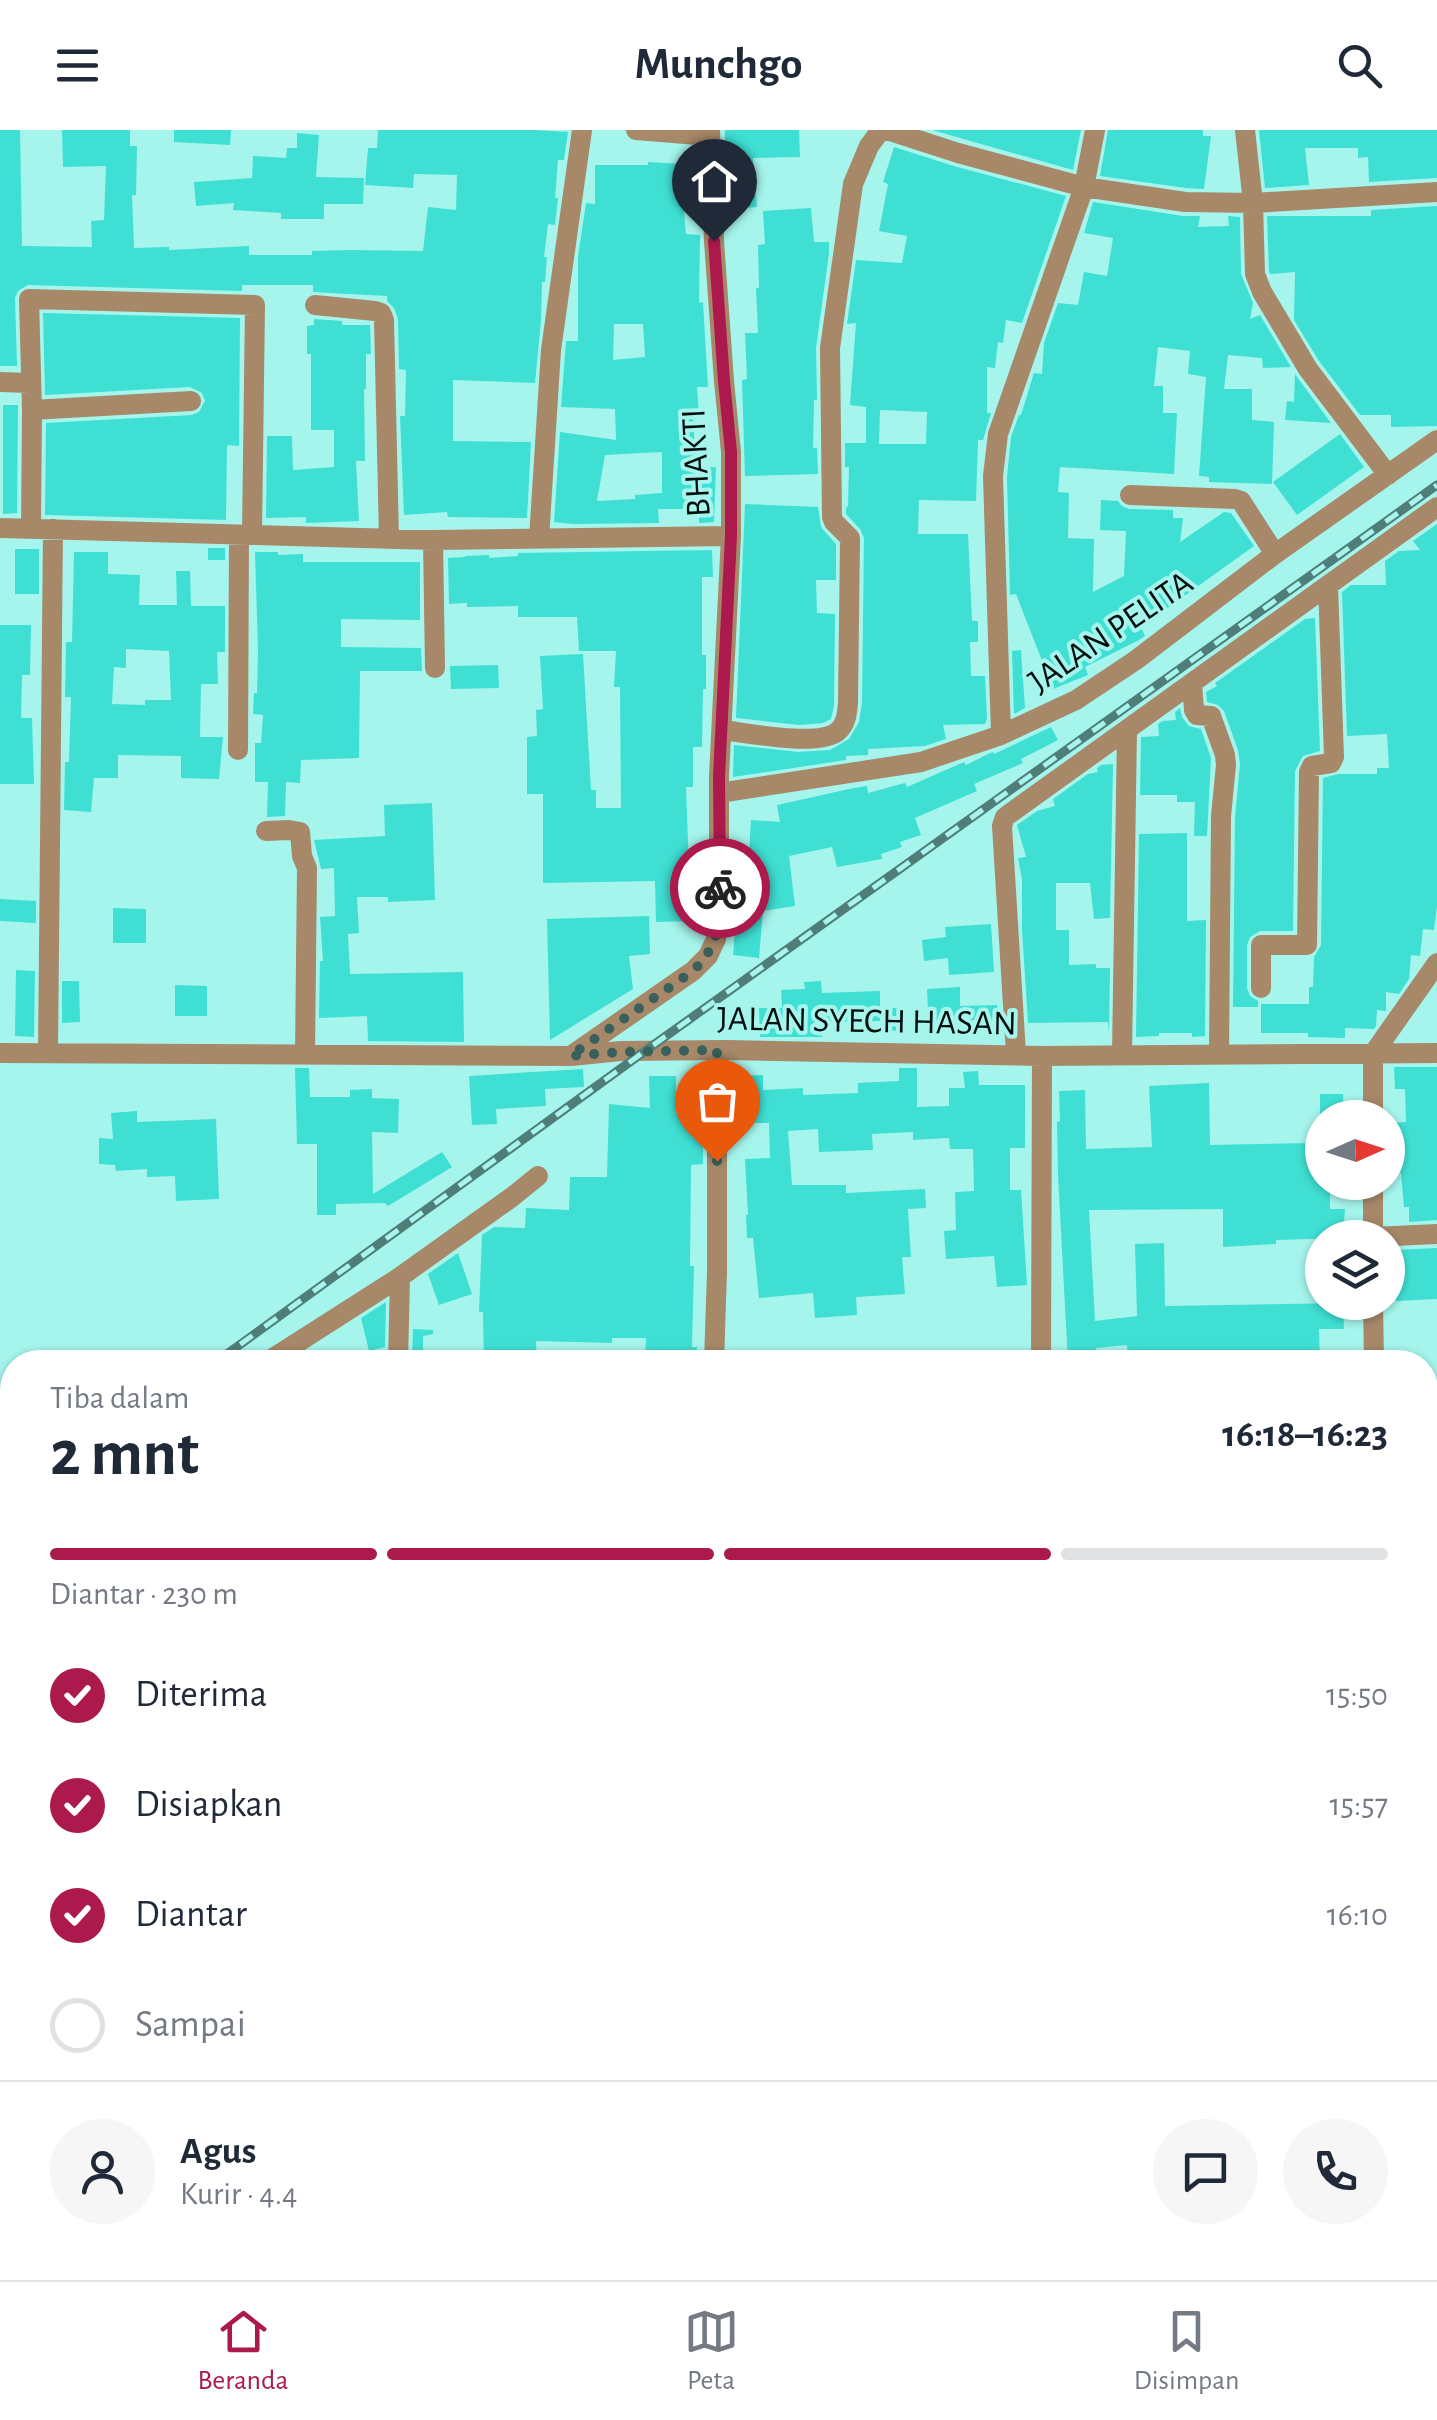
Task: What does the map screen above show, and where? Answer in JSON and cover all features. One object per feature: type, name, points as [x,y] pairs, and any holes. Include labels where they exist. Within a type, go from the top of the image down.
[{"type":"street","points":[[538,539],[551,350],[582,130]]},
{"type":"street","points":[[636,130],[710,133]]},
{"type":"street","points":[[723,730],[820,739],[836,733],[846,722],[850,538],[832,520],[830,348],[853,184],[869,146],[884,130],[1084,187],[1185,202],[1253,203],[1437,192]]},
{"type":"street","points":[[958,153],[965,130]]},
{"type":"street","points":[[1001,735],[995,453],[1006,408],[1084,187],[1096,130]]},
{"type":"street","points":[[1245,130],[1256,274],[1262,292],[1308,369],[1388,475]]},
{"type":"street","name":"BHAKTI","points":[[570,1056],[693,971],[708,956],[716,939],[731,452],[714,241],[710,133]]},
{"type":"street","points":[[31,528],[29,299],[254,305],[238,750]]},
{"type":"street","points":[[315,306],[376,311],[384,320],[388,538]]},
{"type":"street","points":[[0,382],[30,383]]},
{"type":"street","points":[[32,410],[192,402]]},
{"type":"street","name":"JALAN PELITA","points":[[719,793],[921,762],[1001,735],[1076,700],[1437,440]]},
{"type":"street","points":[[1130,495],[1241,501],[1275,554]]},
{"type":"street","points":[[1016,1054],[1002,821],[1437,507]]},
{"type":"street","points":[[0,528],[433,540],[731,536]]},
{"type":"street","points":[[48,1052],[54,528]]},
{"type":"street","points":[[433,540],[434,668]]},
{"type":"street","points":[[1261,988],[1261,945],[1306,945],[1309,772],[1312,766],[1331,763],[1334,757],[1328,585]]},
{"type":"street","points":[[1192,683],[1196,715],[1211,716],[1226,765],[1219,1054]]},
{"type":"street","points":[[1122,1054],[1127,730]]},
{"type":"street","points":[[266,831],[300,832],[302,856],[308,868],[306,1054]]},
{"type":"street","points":[[1373,1100],[1374,1054],[1437,963]]},
{"type":"street","points":[[714,1350],[717,1050]]},
{"type":"street","name":"JALAN SYECH HASAN","points":[[0,1053],[1437,1053]]},
{"type":"street","points":[[1041,1350],[1042,1056]]},
{"type":"street","points":[[297,1350],[538,1176]]},
{"type":"street","points":[[1405,1236],[1437,1234]]},
{"type":"street","points":[[398,1350],[400,1277]]},
{"type":"street","points":[[1374,1320],[1374,1350]]},
{"type":"building","points":[[0,130],[20,130],[22,246],[92,247],[91,221],[104,220],[106,166],[63,167],[62,130],[130,130],[130,146],[137,146],[136,195],[132,195],[134,248],[249,246],[249,255],[423,251],[428,207],[456,210],[457,175],[414,174],[413,188],[365,185],[368,148],[377,148],[378,130],[568,132],[564,160],[558,160],[555,225],[548,224],[535,383],[453,380],[453,441],[531,442],[527,518],[448,517],[447,512],[404,515],[400,416],[405,416],[406,370],[399,369],[398,319],[387,296],[313,292],[313,285],[242,285],[242,291],[28,285],[15,298],[17,366],[0,366]]},
{"type":"building","points":[[174,130],[231,130],[230,145],[174,142]]},
{"type":"building","points":[[725,130],[799,130],[800,157],[753,158],[757,207],[733,209]]},
{"type":"building","points":[[932,130],[1081,130],[1073,170]]},
{"type":"building","points":[[1108,130],[1203,130],[1203,136],[1211,136],[1204,189],[1100,176]]},
{"type":"building","points":[[1259,130],[1437,130],[1437,178],[1369,182],[1368,157],[1358,158],[1358,148],[1305,148],[1309,185],[1265,188]]},
{"type":"building","points":[[297,133],[319,135],[316,177],[364,178],[363,204],[324,204],[324,219],[281,219],[281,213],[233,210],[234,203],[196,206],[194,182],[252,178],[253,156],[286,158],[287,148],[297,148]]},
{"type":"building","points":[[894,147],[1066,196],[1022,323],[1006,320],[995,368],[987,367],[987,413],[991,413],[983,440],[978,440],[976,501],[919,500],[918,534],[968,534],[972,621],[978,621],[978,642],[970,642],[971,676],[985,676],[987,718],[985,724],[943,725],[946,739],[925,746],[868,749],[868,755],[846,756],[846,760],[733,777],[734,745],[798,752],[830,750],[849,739],[859,722],[864,538],[846,514],[849,467],[845,467],[845,443],[866,443],[866,407],[850,405],[856,323],[847,324],[856,260],[902,263],[907,236],[879,231],[888,184],[883,182]],"holes":[[[880,410],[927,412],[926,444],[879,444]]]},
{"type":"building","points":[[595,165],[698,165],[697,190],[682,189],[686,234],[700,235],[699,303],[703,302],[708,387],[697,387],[699,415],[693,416],[696,467],[716,467],[714,522],[699,523],[699,509],[658,509],[659,523],[554,522],[560,432],[616,440],[615,409],[561,407],[566,341],[578,341],[578,257],[586,203],[595,204]],"holes":[[[614,324],[643,324],[645,357],[613,360]],[[662,452],[662,493],[597,501],[605,455]]]},
{"type":"building","points":[[1093,202],[1200,216],[1198,227],[1229,226],[1228,216],[1240,217],[1241,274],[1253,303],[1250,319],[1260,315],[1291,367],[1263,368],[1262,358],[1228,355],[1224,389],[1252,389],[1252,420],[1274,422],[1272,484],[1209,482],[1209,477],[1199,476],[1206,377],[1188,374],[1190,351],[1158,347],[1154,386],[1163,386],[1163,413],[1177,413],[1174,474],[1060,467],[1058,492],[1069,493],[1068,538],[1094,539],[1093,592],[1124,576],[1126,531],[1100,530],[1101,500],[1118,501],[1129,509],[1173,510],[1173,518],[1183,518],[1180,542],[1224,512],[1231,513],[1254,546],[1141,627],[1145,636],[1085,667],[1088,675],[1053,689],[1016,594],[1010,595],[1007,477],[1011,437],[1034,373],[1042,374],[1044,343],[1058,303],[1078,305],[1084,272],[1107,276],[1113,238],[1084,233]]},
{"type":"building","points":[[1437,206],[1437,426],[1391,427],[1391,415],[1360,415],[1294,320],[1295,272],[1270,274],[1267,216],[1371,216],[1371,210]]},
{"type":"building","points":[[811,208],[814,242],[829,242],[816,348],[813,448],[817,448],[818,474],[745,476],[745,333],[758,333],[756,288],[758,245],[765,244],[763,211]]},
{"type":"building","points":[[43,313],[240,318],[239,446],[227,445],[226,520],[45,515],[46,423],[192,415],[199,412],[205,401],[202,393],[190,387],[45,395]]},
{"type":"building","points":[[314,319],[370,325],[371,354],[366,354],[364,389],[365,461],[356,461],[359,521],[306,523],[306,517],[266,518],[267,436],[292,436],[293,470],[334,467],[334,430],[311,430],[307,326],[314,325]]},
{"type":"building","points":[[1295,374],[1331,423],[1285,420],[1287,401],[1294,402]]},
{"type":"building","points":[[3,405],[18,405],[17,513],[3,514]]},
{"type":"building","points":[[1340,434],[1364,467],[1297,515],[1273,482]]},
{"type":"building","points":[[745,504],[818,507],[821,527],[836,544],[836,580],[816,580],[817,613],[835,614],[834,706],[831,719],[823,723],[799,725],[736,718]]},
{"type":"building","points":[[1437,524],[1434,930],[1423,929],[1420,956],[1411,955],[1409,979],[1399,994],[1386,992],[1386,1011],[1377,1010],[1374,1029],[1345,1028],[1345,1038],[1261,1033],[1261,1004],[1309,1004],[1314,957],[1321,945],[1323,778],[1377,774],[1377,768],[1389,768],[1387,734],[1347,736],[1342,592],[1351,585],[1386,585],[1385,561],[1399,551],[1420,550],[1413,541]]},
{"type":"building","points":[[208,548],[225,548],[225,560],[208,560]]},
{"type":"building","points":[[15,549],[39,549],[39,594],[15,594]]},
{"type":"building","points":[[712,550],[713,577],[702,577],[706,689],[702,747],[693,747],[693,787],[686,787],[691,921],[656,922],[655,881],[543,883],[543,794],[527,794],[527,737],[537,736],[536,710],[543,709],[540,656],[583,654],[591,790],[596,790],[596,808],[621,808],[620,687],[614,687],[616,651],[579,651],[577,617],[518,617],[518,606],[449,604],[448,558]]},
{"type":"building","points":[[74,552],[108,552],[108,574],[140,575],[139,605],[177,605],[176,571],[190,571],[191,606],[225,606],[225,652],[217,652],[218,684],[201,684],[200,737],[223,737],[219,779],[181,778],[181,756],[118,755],[118,778],[94,778],[91,812],[64,810],[71,697],[65,697],[66,642],[72,642]],"holes":[[[126,649],[169,651],[171,700],[145,700],[145,705],[112,704],[114,667],[126,668]]]},
{"type":"building","points":[[255,552],[303,554],[303,562],[420,562],[420,620],[341,619],[341,647],[421,648],[422,671],[360,671],[359,758],[301,760],[300,783],[286,782],[285,816],[267,817],[268,782],[255,782],[255,743],[261,743],[263,715],[253,714],[258,650]]},
{"type":"building","points":[[1315,618],[1320,751],[1303,756],[1295,771],[1293,931],[1260,931],[1250,937],[1247,988],[1258,1001],[1258,1007],[1233,1007],[1235,817],[1240,764],[1224,711],[1207,702],[1206,692],[1305,619]]},
{"type":"building","points":[[0,625],[31,625],[30,675],[22,675],[21,718],[32,718],[34,784],[0,784]]},
{"type":"building","points":[[1021,650],[1025,708],[1014,714],[1012,651]]},
{"type":"building","points":[[498,665],[499,688],[451,689],[450,666]]},
{"type":"building","points":[[1180,708],[1189,726],[1201,729],[1211,758],[1207,836],[1194,836],[1195,802],[1177,802],[1177,795],[1140,795],[1141,737],[1159,736],[1158,724],[1176,720],[1175,712]]},
{"type":"building","points":[[1051,727],[1058,740],[1021,759],[1023,763],[974,784],[977,791],[915,818],[921,835],[900,842],[902,847],[881,854],[882,859],[837,867],[832,847],[789,856],[795,906],[763,911],[759,958],[733,955],[735,930],[743,931],[746,895],[738,895],[740,867],[748,868],[751,820],[780,822],[777,805],[849,789],[867,786],[868,793],[905,783],[907,787]]},
{"type":"building","points":[[1113,764],[1110,918],[1094,919],[1090,883],[1056,883],[1056,930],[1069,930],[1069,965],[1110,968],[1109,1032],[1108,1022],[1028,1023],[1018,858],[1026,857],[1017,825],[1037,811],[1055,806],[1053,799],[1088,774],[1098,772],[1101,765]]},
{"type":"building","points":[[432,803],[435,900],[388,902],[388,897],[357,897],[359,933],[348,934],[350,974],[463,972],[464,1042],[368,1041],[367,1016],[319,1018],[323,961],[320,917],[335,916],[334,868],[321,869],[314,840],[385,836],[384,805]]},
{"type":"building","points":[[1187,833],[1187,921],[1206,920],[1205,1036],[1159,1033],[1136,1037],[1139,834]]},
{"type":"building","points":[[0,899],[36,901],[36,923],[0,921]]},
{"type":"building","points":[[113,908],[146,909],[146,943],[113,943]]},
{"type":"building","points":[[649,916],[650,954],[629,956],[633,989],[550,1040],[547,919]]},
{"type":"building","points":[[991,924],[994,972],[949,975],[948,958],[924,961],[922,940],[946,937],[945,927]]},
{"type":"building","points":[[16,970],[35,971],[34,1037],[15,1036]]},
{"type":"building","points":[[62,981],[79,981],[80,1022],[62,1023]]},
{"type":"building","points":[[821,981],[822,993],[880,991],[880,1021],[821,1022],[822,1037],[760,1037],[759,1008],[782,1008],[781,990],[805,989],[804,982]]},
{"type":"building","points":[[175,985],[207,986],[207,1016],[175,1016]]},
{"type":"building","points":[[960,987],[960,1006],[997,1005],[998,1019],[935,1023],[935,1010],[928,1010],[927,989]]},
{"type":"building","points":[[883,1008],[902,1008],[902,1031],[883,1030]]},
{"type":"building","points":[[1394,1067],[1437,1067],[1437,1220],[1409,1222],[1409,1207],[1404,1207],[1405,1089],[1395,1089]]},
{"type":"building","points":[[295,1068],[309,1068],[310,1097],[350,1097],[350,1090],[372,1089],[372,1098],[399,1099],[398,1133],[372,1132],[373,1194],[442,1152],[452,1167],[388,1206],[336,1204],[336,1215],[317,1215],[317,1144],[297,1144]]},
{"type":"building","points":[[899,1068],[917,1068],[917,1107],[949,1106],[949,1088],[965,1088],[963,1072],[978,1071],[979,1085],[1025,1085],[1025,1148],[1010,1148],[1010,1190],[1021,1190],[1027,1285],[997,1287],[994,1256],[946,1259],[944,1231],[956,1230],[955,1192],[974,1191],[973,1149],[950,1149],[949,1138],[913,1140],[913,1132],[872,1134],[873,1150],[819,1152],[818,1129],[788,1131],[792,1185],[846,1185],[846,1193],[925,1189],[926,1208],[908,1209],[911,1257],[902,1257],[905,1294],[856,1297],[857,1315],[815,1318],[813,1293],[759,1298],[753,1238],[747,1238],[745,1159],[770,1158],[769,1123],[731,1123],[731,1076],[763,1075],[763,1090],[803,1088],[803,1095],[858,1093],[858,1083],[899,1081]]},
{"type":"building","points":[[583,1069],[584,1087],[545,1089],[546,1106],[496,1109],[497,1124],[472,1125],[469,1076]]},
{"type":"building","points":[[649,1076],[676,1076],[676,1113],[703,1113],[703,1164],[691,1165],[692,1347],[697,1350],[646,1350],[646,1338],[612,1338],[612,1343],[536,1341],[536,1350],[484,1350],[483,1312],[479,1312],[482,1235],[494,1227],[525,1228],[526,1208],[569,1210],[570,1177],[607,1177],[609,1104],[650,1108]]},
{"type":"building","points":[[1209,1083],[1210,1145],[1305,1143],[1305,1200],[1330,1200],[1330,1209],[1345,1209],[1344,1220],[1305,1220],[1305,1239],[1223,1247],[1223,1209],[1089,1210],[1095,1321],[1137,1316],[1135,1244],[1164,1243],[1165,1306],[1305,1304],[1305,1320],[1344,1320],[1344,1329],[1319,1329],[1320,1350],[1127,1350],[1127,1345],[1067,1350],[1058,1175],[1059,1091],[1085,1090],[1086,1149],[1152,1147],[1149,1086]]},
{"type":"building","points":[[1320,1094],[1343,1094],[1343,1100],[1320,1100]]},
{"type":"building","points":[[137,1111],[137,1122],[216,1119],[219,1199],[176,1201],[175,1176],[147,1177],[147,1169],[116,1171],[115,1165],[99,1164],[99,1138],[113,1139],[111,1113]]},
{"type":"building","points":[[1437,1248],[1437,1299],[1405,1301],[1405,1250]]},
{"type":"building","points":[[458,1253],[472,1294],[439,1305],[428,1274]]},
{"type":"building","points":[[386,1302],[385,1347],[369,1350],[361,1318]]},
{"type":"building","points":[[413,1329],[433,1330],[433,1334],[423,1336],[423,1350],[412,1350]]},
{"type":"railway","points":[[233,1350],[1437,485]]},
{"type":"way so far","points":[[717,1161],[717,1050],[570,1056],[693,971],[708,956],[716,939],[720,888]]},
{"type":"route","points":[[714,241],[731,452],[731,536],[719,776],[720,888]]}]
